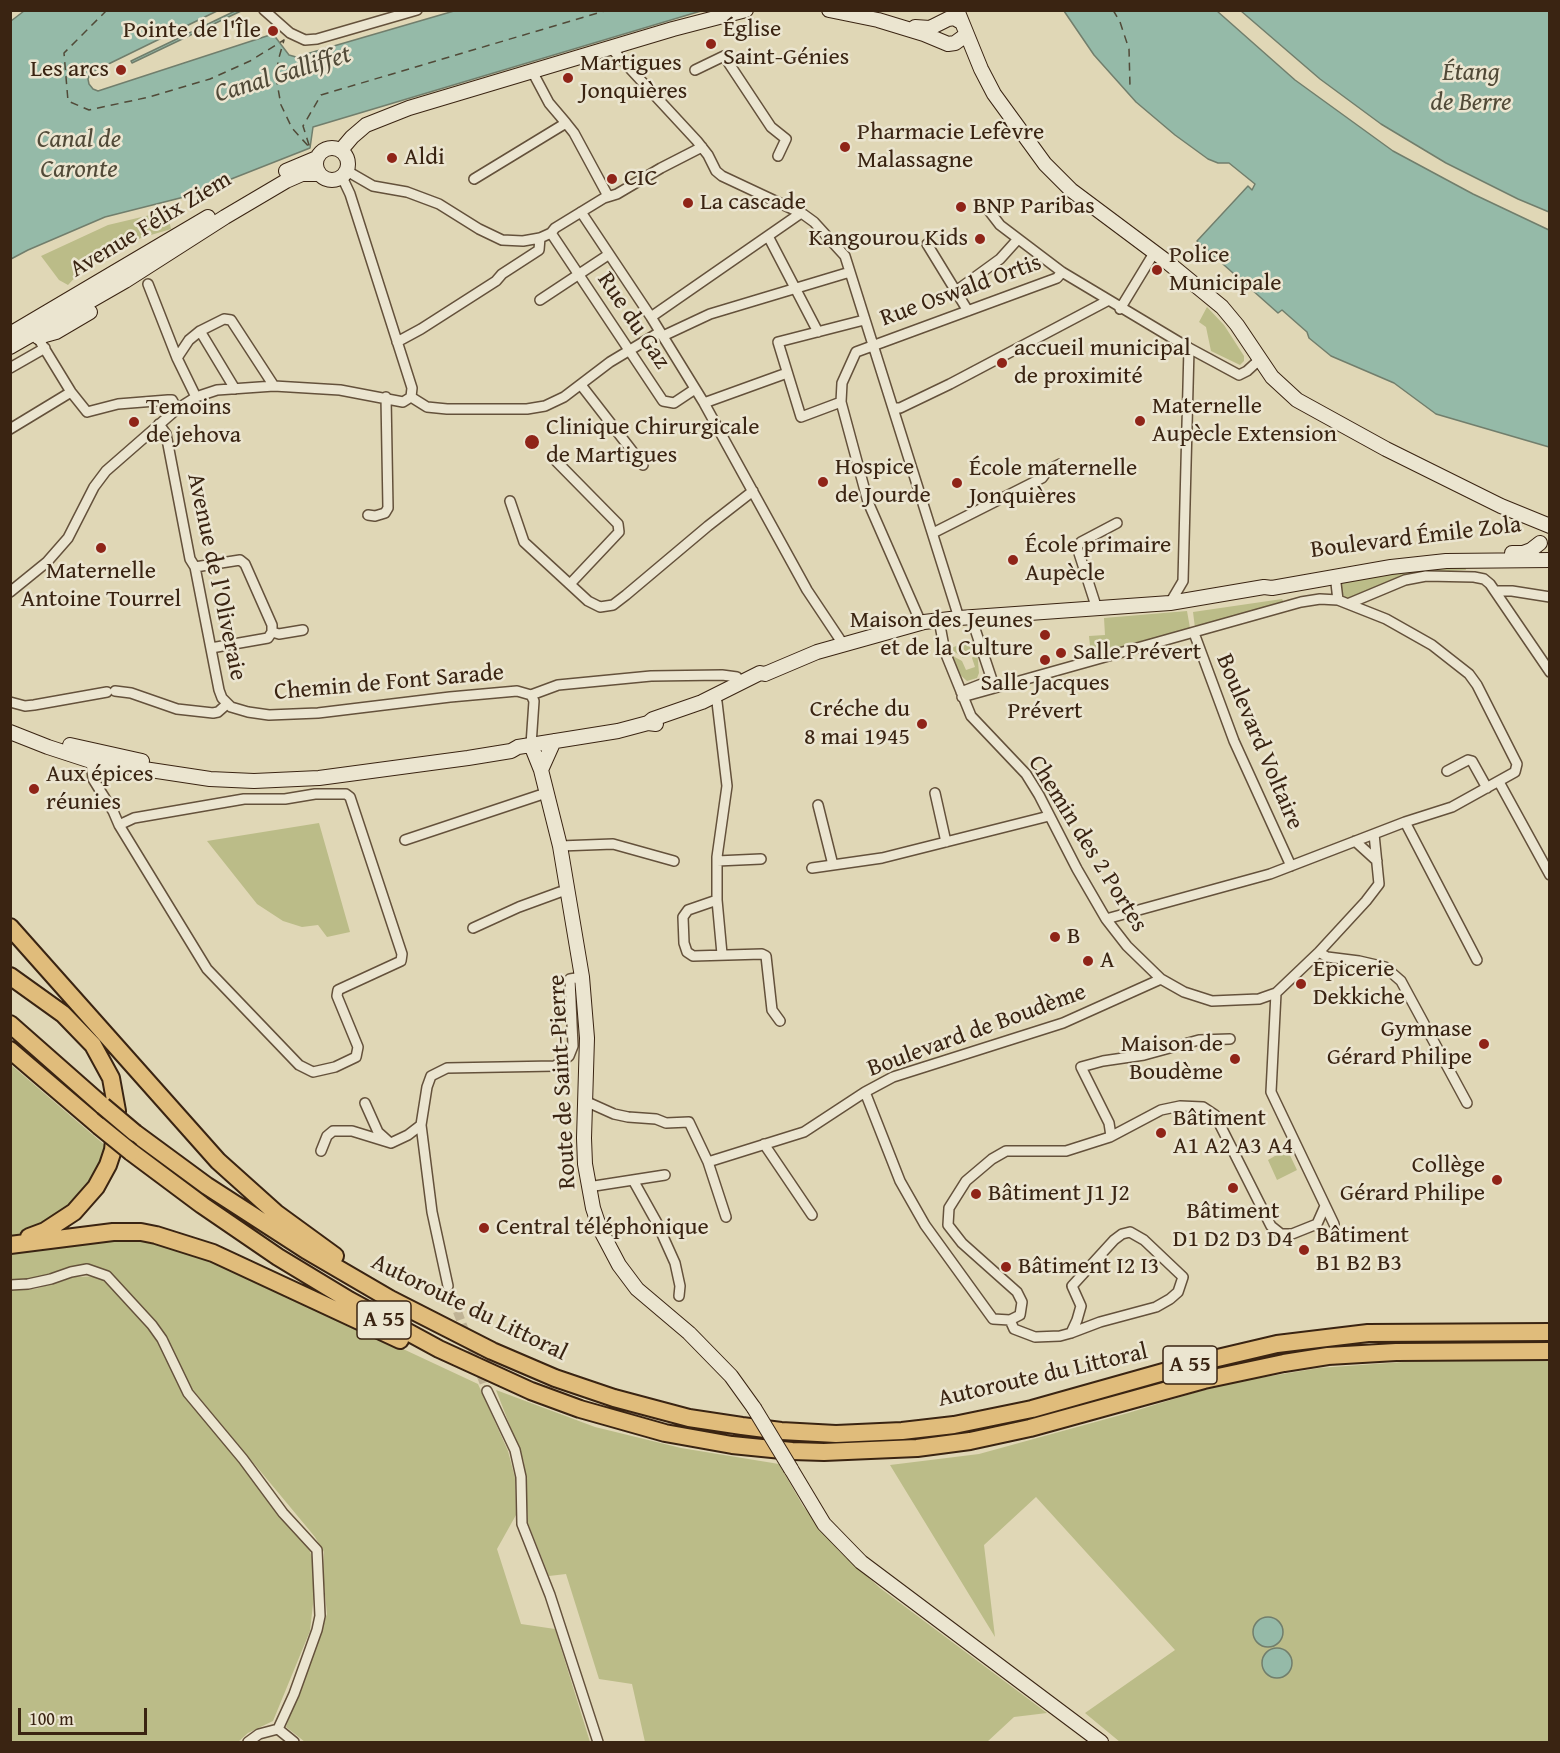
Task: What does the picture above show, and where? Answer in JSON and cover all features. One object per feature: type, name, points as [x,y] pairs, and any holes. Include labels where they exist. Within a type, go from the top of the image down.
[{"type":"highway","points":[[10,927],[218,1161],[249,1190],[337,1257],[492,1351]]},
{"type":"highway","points":[[10,976],[63,1014],[93,1045],[111,1078],[117,1111],[116,1135],[108,1165],[85,1201],[45,1231],[10,1243]]},
{"type":"highway","name":"Autoroute du Littoral","points":[[10,1024],[135,1133],[207,1186],[306,1250],[390,1299],[492,1351],[587,1389],[689,1418],[781,1431],[836,1434],[902,1431],[944,1426],[1021,1411],[1192,1364],[1277,1344],[1402,1331],[1550,1332]]},
{"type":"highway","name":"Autoroute du Littoral","points":[[10,1050],[131,1152],[237,1230],[349,1300],[439,1349],[531,1391],[614,1420],[700,1440],[792,1451],[863,1452],[917,1448],[970,1441],[1030,1428],[1204,1380],[1306,1359],[1396,1352],[1550,1352]]},
{"type":"highway","points":[[10,1243],[120,1231],[141,1232],[173,1239],[213,1253],[403,1341],[531,1391]]},
{"type":"main road","points":[[341,150],[359,130],[409,108],[673,28],[746,10]]},
{"type":"main road","points":[[829,10],[924,28],[954,18],[962,22],[994,94],[1045,164],[1071,190],[1222,307],[1272,377],[1297,400],[1386,449],[1500,506],[1550,526]]},
{"type":"main road","points":[[878,20],[890,17],[927,21],[935,18],[943,10]]},
{"type":"main road","points":[[878,20],[948,44],[955,43],[962,22]]},
{"type":"main road","points":[[327,148],[341,150],[347,158],[344,174],[332,180],[322,177],[315,164],[316,158],[327,148]]},
{"type":"main road","name":"Avenue Félix Ziem","points":[[10,334],[287,171],[316,158]]},
{"type":"main road","name":"Avenue Félix Ziem","points":[[10,347],[39,340],[56,332],[117,296],[125,286],[125,281],[286,181],[298,175],[319,174]]},
{"type":"main road","points":[[1446,561],[1472,557],[1529,555],[1545,542],[1533,528],[1500,506]]},
{"type":"main road","name":"Boulevard Émile Zola","points":[[1264,587],[1271,581],[1386,561],[1431,556],[1523,553],[1545,542]]},
{"type":"main road","name":"Boulevard Émile Zola","points":[[537,744],[618,731],[686,716],[742,686],[760,673],[765,674],[796,660],[843,644],[921,623],[965,617],[1199,600],[1264,587],[1296,584],[1335,575],[1446,561],[1550,560]]},
{"type":"main road","points":[[10,722],[54,741],[81,748],[172,768],[251,777],[337,772],[496,746],[537,744]]},
{"type":"main road","points":[[10,732],[91,761],[210,779],[319,778],[511,752],[537,744]]},
{"type":"main road","points":[[537,744],[541,770]]},
{"type":"main road","name":"Route de Saint-Pierre","points":[[537,744],[546,793],[560,846],[582,977],[587,1038],[584,1138],[588,1187],[600,1229],[619,1265],[660,1311],[689,1333],[731,1376],[752,1404],[824,1524],[861,1562],[1101,1743]]},
{"type":"street","points":[[264,10],[295,36],[305,40],[316,39],[417,10]]},
{"type":"street","points":[[610,47],[702,147],[716,171],[722,176],[801,213],[814,222],[845,256],[933,533],[965,617],[995,684]]},
{"type":"street","points":[[696,70],[724,56],[771,127],[786,139],[778,156]]},
{"type":"street","points":[[532,71],[549,103],[574,133],[608,196]]},
{"type":"street","points":[[474,179],[566,123]]},
{"type":"street","points":[[344,174],[364,183],[422,197],[439,204],[489,235],[502,240],[523,241],[551,233],[555,228],[608,196],[617,194],[702,147]]},
{"type":"street","points":[[344,174],[412,388],[411,397]]},
{"type":"street","points":[[349,192],[364,183]]},
{"type":"street","points":[[581,212],[662,334],[704,403],[807,590],[843,644]]},
{"type":"street","points":[[990,212],[995,221],[1062,272],[1120,309],[1189,348],[1239,375],[1259,360]]},
{"type":"street","points":[[651,317],[801,213]]},
{"type":"street","name":"Rue du Gaz","points":[[551,233],[666,402],[674,402],[695,389]]},
{"type":"street","points":[[768,236],[818,332]]},
{"type":"street","points":[[397,342],[421,329],[539,250],[540,238]]},
{"type":"street","points":[[956,291],[1000,259],[1018,238]]},
{"type":"street","points":[[927,244],[968,311]]},
{"type":"street","points":[[1120,309],[1154,253]]},
{"type":"street","points":[[540,300],[608,255]]},
{"type":"street","points":[[411,397],[427,407],[447,409],[527,409],[545,406],[581,385],[625,352],[662,334],[710,314],[850,272]]},
{"type":"street","name":"Rue Oswald Ortis","points":[[841,402],[841,386],[853,354],[1057,278],[1062,272]]},
{"type":"street","points":[[148,284],[177,357],[196,397]]},
{"type":"street","points":[[892,408],[900,408],[950,384],[1107,301]]},
{"type":"street","points":[[177,357],[189,340],[200,331],[224,319],[231,320],[274,386]]},
{"type":"street","points":[[864,320],[778,342],[801,417],[841,402],[868,502],[921,623]]},
{"type":"street","points":[[200,331],[235,389]]},
{"type":"street","points":[[39,340],[71,392],[87,412],[118,404],[159,400],[172,400],[177,409]]},
{"type":"street","name":"Avenue Félix Ziem","points":[[10,368],[39,340]]},
{"type":"street","points":[[1170,603],[1183,581],[1189,348]]},
{"type":"street","points":[[704,403],[787,373]]},
{"type":"street","points":[[581,385],[642,465]]},
{"type":"street","points":[[10,592],[47,561],[68,538],[94,487],[106,471],[177,409],[196,397],[217,390],[274,386],[340,390],[403,402],[411,397]]},
{"type":"street","points":[[10,429],[71,392]]},
{"type":"street","points":[[368,515],[386,513],[388,508],[386,397]]},
{"type":"street","name":"Avenue de l'Oliveraie","points":[[159,424],[166,434],[190,559],[195,567],[219,690],[227,704]]},
{"type":"street","points":[[556,461],[618,524],[619,532],[570,584]]},
{"type":"street","points":[[933,533],[1042,478],[1048,470],[1059,464]]},
{"type":"street","points":[[510,501],[524,542],[593,605],[600,607],[613,605],[753,491]]},
{"type":"street","points":[[1097,609],[1077,547],[1081,542],[1117,523]]},
{"type":"street","points":[[195,567],[234,559],[240,560],[244,564],[272,626],[272,632],[268,638],[211,648]]},
{"type":"street","points":[[1335,575],[1338,600]]},
{"type":"street","points":[[1350,603],[1405,580],[1426,576],[1484,579],[1495,591],[1550,672]]},
{"type":"street","points":[[1183,581],[1199,600]]},
{"type":"street","points":[[1296,584],[1301,602]]},
{"type":"street","points":[[1495,591],[1512,591],[1550,597]]},
{"type":"street","points":[[961,695],[1301,602],[1320,599],[1338,600],[1386,619],[1432,645],[1469,674],[1477,685],[1517,764],[1515,772],[1452,807],[1405,822],[1270,874],[1106,919]]},
{"type":"street","name":"Chemin des 2 Portes","points":[[939,620],[945,652],[966,709],[975,722],[1026,774],[1106,919],[1127,946],[1161,979],[1184,992],[1212,1001],[1258,999],[1276,993]]},
{"type":"street","points":[[272,632],[279,634],[303,630]]},
{"type":"street","name":"Boulevard Voltaire","points":[[1194,633],[1234,741],[1291,866]]},
{"type":"street","points":[[537,744],[532,722],[534,701],[531,695],[558,685],[651,676],[722,675],[737,677],[742,686]]},
{"type":"street","points":[[10,702],[25,706],[111,691],[131,693],[177,709],[213,713],[218,712],[227,704]]},
{"type":"street","name":"Chemin de Font Sarade","points":[[227,704],[237,710],[269,715],[349,711],[434,699],[517,692],[531,695]]},
{"type":"street","points":[[716,699],[727,786],[717,861],[717,900],[722,954]]},
{"type":"street","points":[[532,722],[537,744]]},
{"type":"street","points":[[81,748],[91,761],[93,779],[119,825],[207,969],[299,1065],[312,1072],[335,1067],[356,1057],[358,1047],[336,996],[338,990],[401,961],[402,954],[350,797],[346,794],[315,794],[285,799],[244,799],[134,818],[119,825]]},
{"type":"street","points":[[1447,771],[1468,760],[1472,761],[1487,788]]},
{"type":"street","points":[[1499,782],[1550,875]]},
{"type":"street","points":[[405,840],[546,793]]},
{"type":"street","points":[[935,793],[946,842]]},
{"type":"street","points":[[818,805],[833,865]]},
{"type":"street","points":[[812,868],[882,858],[1049,816]]},
{"type":"street","points":[[1405,822],[1477,960]]},
{"type":"street","points":[[1334,1224],[1271,1092],[1276,993],[1319,952],[1379,884],[1374,834]]},
{"type":"street","points":[[1355,842],[1377,861]]},
{"type":"street","points":[[560,846],[613,844],[674,861]]},
{"type":"street","points":[[717,861],[760,859]]},
{"type":"street","points":[[473,928],[519,907],[568,891]]},
{"type":"street","points":[[717,900],[684,913],[682,917],[687,952],[693,956],[762,954],[766,957],[772,1010],[780,1021]]},
{"type":"street","points":[[1319,952],[1327,957],[1385,967],[1401,981],[1467,1103]]},
{"type":"street","points":[[448,1286],[432,1212],[421,1125],[426,1087],[431,1076],[447,1068],[555,1066],[569,1056],[573,1046],[570,979],[582,977]]},
{"type":"street","name":"Boulevard de Boudème","points":[[708,1162],[804,1131],[865,1092],[900,1075],[1063,1023],[1161,979]]},
{"type":"street","points":[[1111,1136],[1109,1123],[1081,1067],[1102,1061],[1144,1055],[1199,1040],[1230,1039]]},
{"type":"street","points":[[865,1092],[900,1181],[925,1225],[993,1319],[1010,1320],[1020,1316],[1022,1302],[1017,1292],[962,1243],[948,1225],[949,1208],[966,1181],[992,1159],[1006,1151],[1066,1150],[1111,1136],[1161,1110],[1180,1106],[1203,1107],[1215,1115],[1271,1226],[1281,1234],[1292,1234],[1317,1224],[1325,1206]]},
{"type":"street","points":[[585,1101],[614,1114],[628,1117],[656,1119],[666,1123],[689,1122],[708,1162],[726,1217]]},
{"type":"street","points":[[365,1103],[378,1132],[388,1141]]},
{"type":"street","points":[[321,1151],[327,1136],[333,1131],[352,1131],[390,1143],[408,1136],[421,1125]]},
{"type":"street","points":[[764,1144],[812,1215]]},
{"type":"street","points":[[588,1187],[665,1175]]},
{"type":"street","points":[[633,1180],[675,1263],[680,1286],[679,1296]]},
{"type":"street","points":[[1010,1320],[1014,1329],[1035,1337],[1060,1336],[1071,1333],[1100,1322],[1156,1307],[1178,1292],[1183,1277],[1144,1240],[1130,1232],[1122,1234],[1072,1286],[1081,1306],[1071,1333]]},
{"type":"street","points":[[10,1285],[28,1284],[87,1269],[107,1276],[162,1339],[188,1393],[243,1460],[282,1513],[317,1550],[320,1616],[317,1630],[294,1694],[278,1729]]},
{"type":"street","points":[[487,1391],[514,1450],[521,1477],[522,1524],[550,1595],[598,1743]]},
{"type":"street","points":[[248,1743],[259,1734],[278,1729]]},
{"type":"street","points":[[278,1729],[294,1743]]},
{"type":"shaded area","points":[[167,211],[171,229],[141,238],[83,269],[68,285],[59,280],[41,256],[108,225]]},
{"type":"shaded area","points":[[1207,307],[1224,325],[1244,356],[1244,361],[1240,365],[1211,351],[1206,327],[1199,322]]},
{"type":"shaded area","points":[[1465,565],[1466,570],[1413,573],[1355,598],[1346,599],[1341,595],[1340,580]]},
{"type":"shaded area","points":[[1282,599],[1284,602],[1195,628],[1193,612]]},
{"type":"shaded area","points":[[1187,611],[1190,628],[1091,656],[1089,636],[1105,635],[1104,618]]},
{"type":"shaded area","points":[[972,640],[974,647],[970,656],[963,658],[951,648]]},
{"type":"shaded area","points":[[977,650],[979,673],[977,678],[967,681],[958,673],[951,655],[962,661],[966,670],[975,667],[972,658]]},
{"type":"shaded area","points":[[319,823],[350,932],[327,937],[318,925],[302,927],[283,921],[257,904],[207,841]]},
{"type":"shaded area","points":[[10,1064],[107,1147],[102,1166],[76,1202],[33,1230],[11,1236]]},
{"type":"shaded area","points":[[1287,1149],[1297,1170],[1277,1180],[1268,1160]]},
{"type":"shaded area","points":[[89,1238],[160,1241],[219,1263],[478,1384],[508,1451],[515,1478],[516,1515],[497,1549],[521,1624],[555,1629],[590,1742],[305,1742],[286,1727],[327,1614],[323,1575],[324,1552],[315,1537],[188,1384],[114,1277],[98,1267],[87,1266],[73,1267],[42,1278],[11,1282],[11,1253]]},
{"type":"shaded area","points":[[102,1276],[152,1330],[183,1392],[293,1531],[308,1546],[313,1560],[315,1586],[310,1631],[273,1721],[248,1733],[238,1742],[11,1742],[11,1290],[35,1289],[75,1277]]},
{"type":"shaded area","points":[[1417,1361],[1549,1361],[1549,1742],[1120,1742],[1085,1713],[1175,1650],[1036,1497],[984,1545],[995,1637],[890,1465],[979,1454],[1223,1384],[1319,1368]]},
{"type":"shaded area","points":[[496,1390],[595,1427],[681,1448],[779,1464],[803,1506],[839,1551],[880,1588],[1047,1713],[1014,1717],[987,1742],[645,1742],[632,1684],[599,1679],[566,1574],[549,1576],[528,1523],[524,1462]]},
{"type":"water","name":"Canal de Caronte","points":[[24,11],[217,11],[90,73],[89,84],[98,91],[273,34],[289,55],[296,57],[454,11],[701,11],[313,127],[310,148],[188,196],[105,217],[11,259],[11,21]]},
{"type":"water","points":[[235,11],[241,11],[132,63],[131,61]]},
{"type":"water","points":[[1064,11],[1217,11],[1295,80],[1393,151],[1473,194],[1549,230],[1549,447],[1436,414],[1394,383],[1331,356],[1309,338],[1307,332],[1282,310],[1278,313],[1197,241],[1248,186],[1252,190],[1255,184],[1229,163],[1218,163],[1208,159],[1136,102],[1094,55]]},
{"type":"water","name":"Étang de Berre","points":[[1241,11],[1549,11],[1549,212],[1446,163],[1381,124],[1320,79]]},
{"type":"water","points":[[1268,1617],[1279,1621],[1283,1632],[1279,1643],[1268,1647],[1257,1643],[1253,1632],[1257,1621]]},
{"type":"water","points":[[1277,1648],[1288,1652],[1292,1663],[1288,1674],[1277,1678],[1266,1674],[1262,1663],[1266,1652]]},
{"type":"ferry route","points":[[107,10],[64,53],[68,101],[89,110],[149,97],[210,79],[250,61],[284,40],[278,61],[277,83],[281,105],[292,128],[310,148],[303,126],[321,95],[608,10]]},
{"type":"ferry route","points":[[1113,10],[1120,22],[1129,49],[1130,86]]},
{"type":"tunnel","points":[[448,1286],[487,1391]]},
{"type":"place","name":"Pointe de l'Île","points":[[273,31]]},
{"type":"place","name":"Église Saint-Génies","points":[[711,44]]},
{"type":"place","name":"Les arcs","points":[[121,70]]},
{"type":"place","name":"Martigues Jonquières","points":[[568,78]]},
{"type":"place","name":"Pharmacie Lefèvre Malassagne","points":[[845,147]]},
{"type":"place","name":"Aldi","points":[[392,158]]},
{"type":"place","name":"CIC","points":[[612,179]]},
{"type":"place","name":"La cascade","points":[[688,203]]},
{"type":"place","name":"BNP Paribas","points":[[961,207]]},
{"type":"place","name":"Kangourou Kids","points":[[980,239]]},
{"type":"place","name":"Police Municipale","points":[[1157,270]]},
{"type":"place","name":"accueil municipal de proximité","points":[[1002,363]]},
{"type":"place","name":"Maternelle Aupècle Extension","points":[[1140,421]]},
{"type":"place","name":"Temoins de jehova","points":[[134,422]]},
{"type":"place","name":"Clinique Chirurgicale de Martigues","points":[[532,442]]},
{"type":"place","name":"Hospice de Jourde","points":[[823,482]]},
{"type":"place","name":"École maternelle Jonquières","points":[[957,483]]},
{"type":"place","name":"Maternelle Antoine Tourrel","points":[[101,548]]},
{"type":"place","name":"École primaire Aupècle","points":[[1013,560]]},
{"type":"place","name":"Maison des Jeunes et de la Culture","points":[[1045,635]]},
{"type":"place","name":"Salle Prévert","points":[[1061,653]]},
{"type":"place","name":"Salle Jacques Prévert","points":[[1045,660]]},
{"type":"place","name":"Créche du 8 mai 1945","points":[[922,724]]},
{"type":"place","name":"Aux épices réunies","points":[[34,789]]},
{"type":"place","name":"B","points":[[1055,937]]},
{"type":"place","name":"A","points":[[1088,961]]},
{"type":"place","name":"Epicerie Dekkiche","points":[[1301,984]]},
{"type":"place","name":"Gymnase Gérard Philipe","points":[[1484,1044]]},
{"type":"place","name":"Maison de Boudème","points":[[1235,1059]]},
{"type":"place","name":"Bâtiment A1 A2 A3 A4","points":[[1161,1133]]},
{"type":"place","name":"Collège Gérard Philipe","points":[[1497,1180]]},
{"type":"place","name":"Bâtiment D1 D2 D3 D4","points":[[1233,1188]]},
{"type":"place","name":"Bâtiment J1 J2","points":[[976,1194]]},
{"type":"place","name":"Central téléphonique","points":[[484,1228]]},
{"type":"place","name":"Bâtiment B1 B2 B3","points":[[1304,1250]]},
{"type":"place","name":"Bâtiment I2 I3","points":[[1006,1267]]},
{"type":"water label","name":"Canal Galliffet","points":[[283,75]]}]
